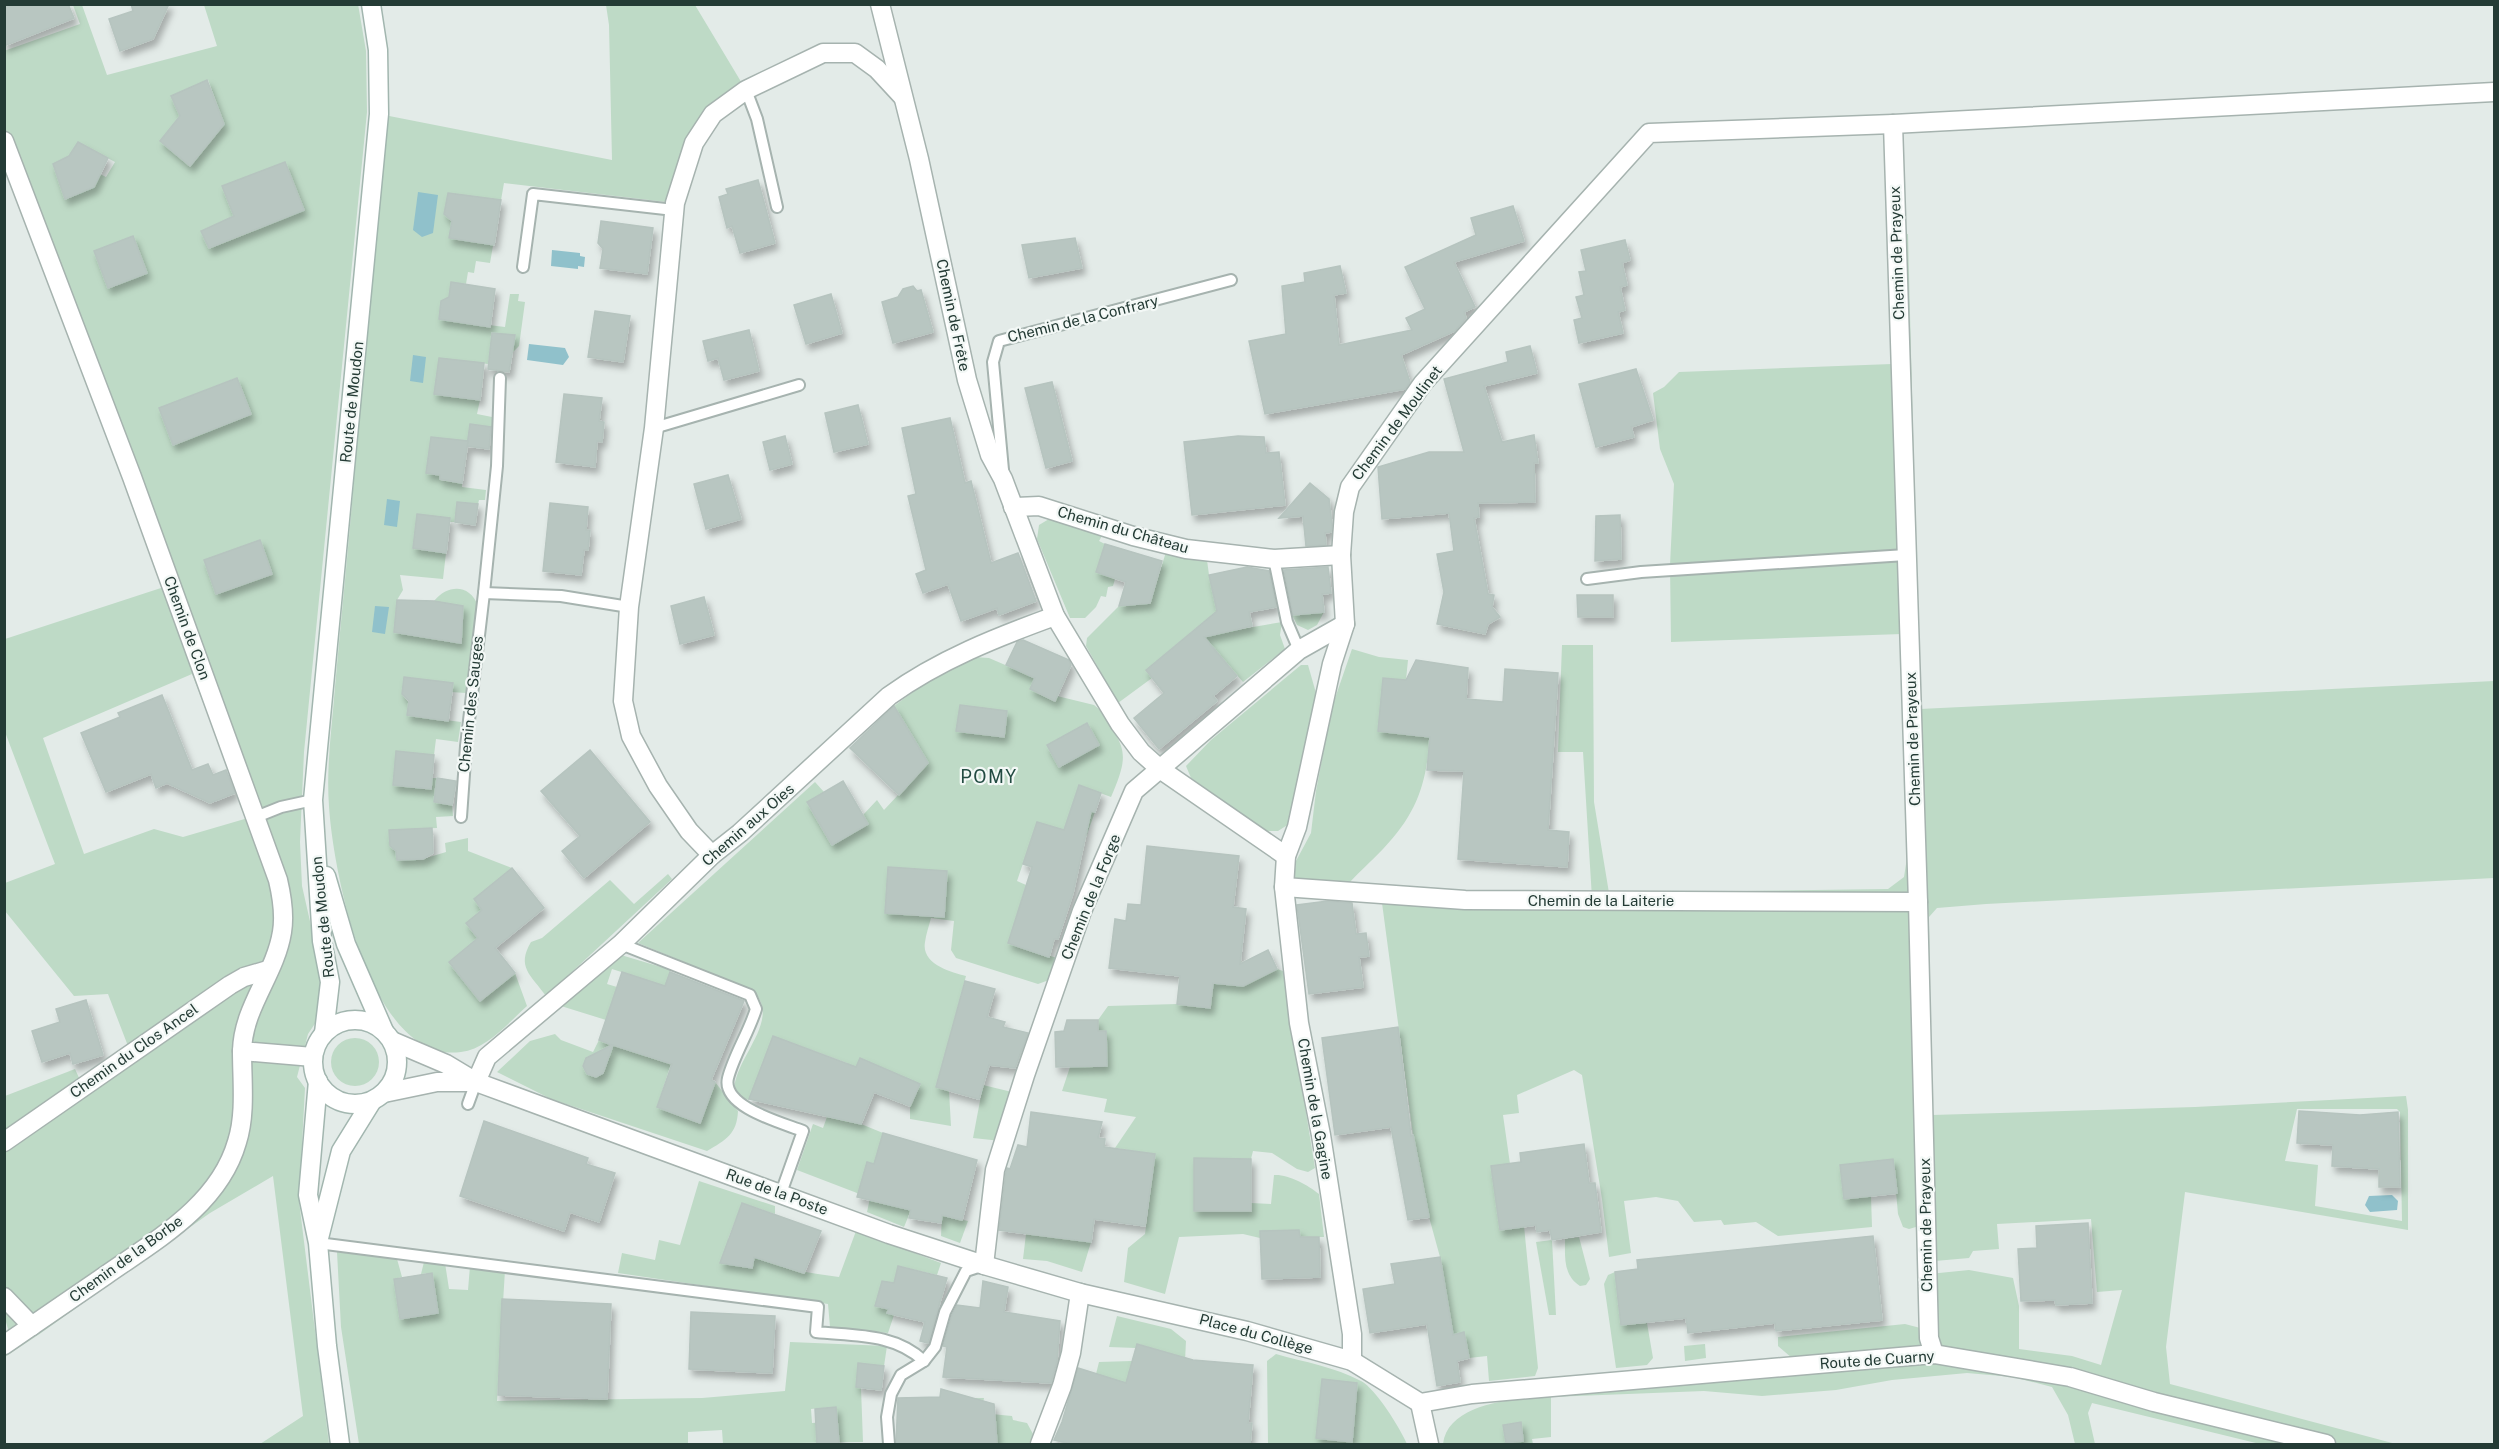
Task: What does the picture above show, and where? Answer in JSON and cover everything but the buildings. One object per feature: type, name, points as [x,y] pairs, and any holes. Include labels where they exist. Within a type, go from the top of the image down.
[{"type":"street","name":"Route de Moudon","points":[[324,1033],[330,982],[322,941],[313,800],[379,114],[378,50],[371,4]]},
{"type":"street","name":"Chemin de Frête","points":[[880,4],[921,170],[968,380],[990,455],[1003,479],[1055,616],[1120,723],[1141,752],[1160,769],[1286,856]]},
{"type":"street","points":[[712,855],[690,831],[658,786],[631,736],[623,701],[629,607],[654,429],[674,210],[694,143],[713,114],[746,90],[823,53],[855,53],[877,69],[902,96]]},
{"type":"street","points":[[1893,124],[2494,92]]},
{"type":"street","name":"Chemin de Moulinet","points":[[1286,856],[1297,827],[1332,664],[1345,624],[1341,555],[1344,512],[1350,487],[1374,449],[1423,383],[1649,133],[1893,124]]},
{"type":"street","name":"Chemin de Prayeux","points":[[1893,124],[1918,902],[1929,1338],[1934,1354]]},
{"type":"street","name":"Chemin de Clon","points":[[4,141],[132,477],[256,817],[282,898],[282,933],[246,1018],[242,1051]]},
{"type":"street","name":"Chemin du Château","points":[[1013,507],[1039,506],[1133,536],[1186,549],[1274,559],[1341,555]]},
{"type":"street","name":"Chemin aux Oies","points":[[476,1082],[487,1057],[621,944],[712,855],[740,833],[890,696],[912,679],[995,638],[1055,616]]},
{"type":"street","name":"Chemin de la Forge","points":[[984,1265],[995,1170],[1082,910],[1134,791],[1299,650],[1345,624]]},
{"type":"street","name":"Route de Moudon","points":[[313,800],[320,846],[337,918],[388,1036]]},
{"type":"street","name":"Chemin de la Gagine","points":[[1286,856],[1284,887],[1299,1023],[1321,1135],[1352,1334],[1353,1360]]},
{"type":"street","name":"Chemin de la Laiterie","points":[[1284,887],[1465,900],[1918,902]]},
{"type":"street","name":"Chemin du Clos Ancel","points":[[4,1142],[230,986],[244,977],[268,970]]},
{"type":"street","points":[[318,1243],[341,1152],[378,1097],[393,1082],[397,1069],[397,1054],[388,1036],[370,1022],[354,1020],[338,1023],[324,1033],[315,1048],[313,1057],[318,1081],[307,1178],[308,1195],[318,1243],[327,1346],[340,1444]]},
{"type":"street","name":"Rue de la Poste","points":[[388,1036],[446,1064],[476,1082],[781,1192],[889,1234],[1080,1293]]},
{"type":"street","points":[[242,1051],[313,1057]]},
{"type":"street","name":"Chemin de la Borbe","points":[[4,1345],[161,1237],[211,1192],[228,1167],[238,1141],[242,1114],[242,1051]]},
{"type":"street","points":[[318,1081],[335,1099],[360,1104],[378,1097]]},
{"type":"street","name":"Rue de la Poste","points":[[378,1097],[437,1082],[476,1082]]},
{"type":"street","points":[[1040,1444],[1062,1386],[1071,1353],[1080,1293]]},
{"type":"street","name":"Place du Collège","points":[[1080,1293],[1247,1330],[1353,1360],[1420,1403]]},
{"type":"street","points":[[4,1297],[32,1326]]},
{"type":"street","name":"Route de Cuarny","points":[[1420,1403],[1472,1394],[1934,1354],[2070,1377],[2154,1402],[2326,1444]]},
{"type":"street","points":[[1420,1403],[1429,1444]]},
{"type":"lane","points":[[746,90],[757,119],[777,207]]},
{"type":"lane","points":[[523,267],[533,195],[674,210]]},
{"type":"lane","name":"Chemin de la Confrary","points":[[1003,479],[993,362],[999,341],[1231,280]]},
{"type":"lane","name":"Chemin des Sauges","points":[[461,817],[465,746],[497,466],[500,378]]},
{"type":"lane","points":[[654,429],[799,385]]},
{"type":"lane","points":[[1587,579],[1641,572],[1906,555]]},
{"type":"lane","points":[[1274,559],[1287,622],[1299,650]]},
{"type":"lane","points":[[484,592],[561,596],[629,607]]},
{"type":"lane","points":[[256,817],[281,807],[313,800]]},
{"type":"lane","points":[[621,944],[750,995],[756,1009],[727,1080],[732,1096],[748,1109],[803,1131],[781,1192]]},
{"type":"lane","points":[[468,1104],[476,1082]]},
{"type":"lane","points":[[318,1243],[818,1307],[816,1332],[890,1340],[910,1348],[924,1361]]},
{"type":"lane","points":[[955,1255],[966,1271]]},
{"type":"lane","points":[[889,1444],[887,1417],[891,1394],[901,1375],[924,1361],[935,1347],[945,1312],[966,1271],[984,1265]]},
{"type":"green space","points":[[358,4],[366,51],[367,112],[304,752],[300,842],[302,886],[324,983],[318,1019],[308,1034],[297,1077],[305,1088],[299,1201],[329,1444],[260,1444],[303,1416],[273,1176],[210,1213],[5,1357],[5,1334],[8,1329],[4,1315],[5,1096],[75,1069],[85,1091],[133,1059],[108,994],[74,996],[5,911],[5,883],[55,864],[5,732],[5,639],[164,587],[5,155],[4,51],[80,24],[73,5],[82,5],[107,75],[217,46],[204,5]],"holes":[[[208,80],[224,124],[190,166],[160,141],[180,116],[171,96]],[[78,142],[115,162],[106,177],[100,174],[93,187],[65,199],[53,164],[69,156]],[[285,162],[304,210],[242,235],[223,186]],[[236,378],[251,414],[173,445],[159,408]],[[260,540],[272,574],[217,594],[204,561]],[[192,674],[248,818],[183,837],[154,829],[84,854],[43,738]]]},
{"type":"green space","points":[[606,5],[695,5],[746,90],[713,114],[675,203],[504,183],[490,263],[476,261],[474,273],[468,272],[466,284],[451,282],[449,297],[441,301],[439,319],[505,327],[510,294],[519,294],[518,301],[525,302],[519,346],[512,353],[490,350],[488,364],[439,358],[434,394],[480,400],[477,414],[492,417],[492,427],[470,424],[468,442],[431,437],[426,473],[440,475],[440,480],[462,483],[462,487],[486,490],[485,500],[479,500],[478,504],[457,502],[455,522],[450,522],[450,518],[417,515],[413,548],[446,553],[443,579],[400,575],[403,590],[397,600],[394,632],[461,643],[463,606],[434,601],[452,589],[458,589],[470,594],[478,606],[466,693],[451,692],[452,683],[405,677],[402,694],[409,703],[407,715],[461,722],[458,742],[436,739],[434,755],[397,751],[393,784],[431,789],[432,778],[437,778],[434,802],[452,805],[453,816],[436,817],[437,828],[389,830],[423,859],[446,852],[445,843],[468,838],[468,851],[512,868],[474,899],[482,910],[478,938],[449,962],[480,1001],[515,973],[527,1006],[497,1034],[471,1050],[461,1052],[429,1048],[403,1028],[380,997],[362,958],[339,874],[329,806],[330,747],[355,465],[379,114],[612,160],[609,25]]},
{"type":"green space","points":[[1908,234],[1920,709],[2494,681],[2494,878],[1986,904],[1937,908],[1929,917],[1932,1115],[2195,1107],[2406,1096],[2408,1230],[2185,1192],[2166,1347],[2170,1384],[2396,1444],[2260,1444],[2092,1403],[2088,1413],[2095,1444],[2075,1444],[2068,1415],[2052,1387],[2013,1377],[1967,1373],[1892,1380],[1836,1390],[1762,1396],[1704,1391],[1551,1397],[1551,1437],[1532,1439],[1533,1444],[1443,1444],[1448,1430],[1457,1419],[1471,1411],[1503,1401],[1550,1397],[1550,1390],[1935,1355],[1929,1274],[1969,1270],[2013,1278],[2019,1306],[2019,1349],[2072,1356],[2101,1365],[2122,1290],[2097,1292],[2091,1219],[1997,1224],[1999,1249],[1973,1251],[1969,1258],[1935,1261],[1926,1224],[1909,1229],[1903,1227],[1898,1214],[1893,1159],[1840,1165],[1844,1199],[1871,1196],[1872,1227],[1778,1236],[1756,1222],[1724,1225],[1721,1220],[1694,1222],[1678,1201],[1656,1197],[1624,1201],[1631,1253],[1609,1257],[1582,1075],[1574,1070],[1517,1095],[1519,1113],[1503,1115],[1510,1164],[1491,1167],[1500,1230],[1524,1226],[1538,1368],[1535,1376],[1489,1381],[1487,1356],[1469,1358],[1464,1332],[1453,1335],[1440,1257],[1429,1217],[1413,1135],[1380,888],[1592,898],[1583,752],[1558,752],[1562,645],[1593,645],[1594,802],[1609,893],[1888,889],[1904,877],[1908,851],[1902,634],[1671,642],[1670,565],[1674,484],[1660,449],[1653,393],[1664,387],[1679,372],[1892,364],[1887,237]],"holes":[[[2297,1109],[2397,1109],[2400,1112],[2402,1221],[2315,1206],[2318,1165],[2285,1161]],[[1521,1422],[1523,1441],[1506,1443],[1503,1425]]]},
{"type":"green space","points":[[1049,519],[1103,534],[1099,541],[1105,544],[1096,572],[1115,579],[1113,586],[1108,587],[1106,597],[1101,596],[1096,607],[1085,618],[1070,618],[1037,539],[1039,525]]},
{"type":"green space","points":[[1166,552],[1207,560],[1209,575],[1230,631],[1282,622],[1280,635],[1285,649],[1243,682],[1196,628],[1146,670],[1152,678],[1118,703],[1086,646],[1087,638],[1119,606],[1150,603]]},
{"type":"green space","points":[[1324,612],[1317,625],[1308,630],[1297,625],[1292,615]]},
{"type":"green space","points":[[1352,649],[1379,657],[1408,660],[1406,680],[1383,678],[1378,731],[1430,737],[1426,770],[1418,798],[1404,823],[1395,836],[1344,889],[1293,888],[1296,861],[1311,833],[1316,791],[1332,707]]},
{"type":"green space","points":[[974,657],[989,658],[1035,678],[1030,689],[1054,701],[1057,696],[1094,705],[1099,709],[1119,742],[1123,759],[1111,797],[1079,785],[1073,805],[1095,812],[1086,837],[1037,822],[1017,881],[1026,885],[1008,943],[1057,958],[1049,980],[1038,984],[956,958],[951,950],[954,921],[931,918],[925,942],[928,956],[938,966],[966,976],[936,1087],[949,1091],[951,1126],[910,1119],[910,1106],[919,1085],[853,1073],[847,1063],[773,1036],[749,1100],[734,1095],[735,1081],[760,1027],[763,1014],[761,1002],[752,990],[638,943],[815,782],[824,792],[807,803],[832,845],[868,824],[863,815],[877,800],[884,810],[928,763],[894,706],[921,686]],"holes":[[[947,871],[944,917],[885,913]]]},
{"type":"green space","points":[[1301,665],[1308,665],[1316,693],[1289,824],[1278,831],[1266,831],[1191,778],[1186,766],[1211,740]]},
{"type":"green space","points":[[668,874],[672,879],[546,996],[525,965],[531,942],[542,938],[610,880],[634,904]]},
{"type":"green space","points":[[621,955],[671,970],[665,986],[612,969],[607,984],[617,987],[606,1020],[561,1006]]},
{"type":"green space","points":[[1277,969],[1283,971],[1315,1168],[1308,1172],[1297,1169],[1272,1153],[1253,1151],[1251,1159],[1194,1158],[1194,1210],[1250,1211],[1251,1203],[1271,1204],[1274,1175],[1285,1176],[1304,1184],[1319,1194],[1324,1237],[1300,1237],[1299,1230],[1284,1230],[1284,1237],[1260,1238],[1243,1234],[1179,1237],[1165,1294],[1124,1282],[1128,1248],[1145,1234],[1155,1154],[1115,1148],[1136,1117],[1104,1112],[1107,1099],[1062,1091],[1070,1067],[1106,1066],[1106,1031],[1098,1031],[1098,1020],[1108,1006],[1177,1004],[1210,1008],[1213,983],[1237,985]]},
{"type":"green space","points":[[555,1034],[561,1040],[593,1052],[599,1040],[671,1064],[657,1107],[700,1123],[715,1082],[738,1111],[733,1131],[725,1140],[707,1151],[551,1099],[497,1072],[530,1041]]},
{"type":"green space","points":[[355,1038],[372,1045],[379,1062],[372,1079],[355,1086],[338,1079],[331,1062],[338,1045]]},
{"type":"green space","points":[[983,1085],[1016,1093],[1001,1141],[973,1138]]},
{"type":"green space","points":[[827,1117],[861,1124],[883,1133],[876,1158],[886,1161],[911,1210],[904,1227],[867,1212],[870,1198],[797,1170],[813,1124],[823,1128]]},
{"type":"green space","points":[[699,1181],[775,1206],[775,1214],[742,1203],[728,1239],[767,1261],[780,1266],[839,1277],[856,1231],[941,1263],[937,1275],[899,1266],[894,1283],[882,1281],[876,1305],[889,1309],[888,1313],[894,1315],[888,1333],[830,1327],[828,1304],[618,1273],[622,1253],[655,1260],[659,1240],[680,1245]]},
{"type":"green space","points":[[942,1215],[968,1221],[960,1243],[941,1236]]},
{"type":"green space","points":[[1026,1234],[1091,1242],[1082,1272],[1047,1261],[1023,1259]]},
{"type":"green space","points":[[1579,1237],[1590,1279],[1586,1285],[1580,1286],[1570,1277],[1565,1252],[1565,1239]]},
{"type":"green space","points":[[1552,1240],[1556,1315],[1549,1315],[1536,1242]]},
{"type":"green space","points":[[337,1252],[397,1259],[402,1277],[394,1279],[400,1319],[437,1313],[432,1273],[421,1274],[424,1262],[445,1263],[449,1289],[468,1290],[470,1266],[505,1270],[497,1401],[702,1398],[785,1391],[790,1342],[887,1346],[884,1366],[858,1364],[856,1387],[861,1388],[863,1442],[723,1444],[722,1430],[688,1432],[688,1444],[359,1444],[341,1327]],"holes":[[[836,1407],[837,1422],[812,1423],[811,1409]]]},
{"type":"green space","points":[[1615,1272],[1621,1325],[1647,1323],[1653,1358],[1647,1365],[1616,1368],[1604,1284],[1608,1275]]},
{"type":"green space","points":[[1117,1316],[1171,1329],[1186,1341],[1182,1420],[1096,1374],[1099,1362],[1132,1361],[1168,1395],[1179,1356],[1138,1344],[1136,1348],[1109,1347]]},
{"type":"green space","points":[[1905,1324],[1928,1330],[1933,1352],[1799,1364],[1778,1346],[1778,1337]]},
{"type":"green space","points":[[1705,1344],[1706,1358],[1685,1361],[1684,1346]]},
{"type":"green space","points":[[1276,1354],[1330,1368],[1361,1381],[1380,1400],[1407,1444],[1268,1444],[1267,1361]],"holes":[[[1322,1379],[1357,1383],[1352,1441],[1316,1437]]]},
{"type":"green space","points":[[973,1398],[984,1398],[981,1413],[1012,1416],[1013,1420],[1027,1423],[1033,1434],[1029,1444],[997,1444],[995,1421],[973,1420]]},
{"type":"water","points":[[418,192],[438,195],[433,233],[422,237],[413,230]]},
{"type":"water","points":[[552,250],[580,253],[580,256],[585,257],[584,267],[578,266],[578,269],[551,266]]},
{"type":"water","points":[[529,344],[565,348],[569,357],[563,365],[527,360]]},
{"type":"water","points":[[413,355],[426,357],[423,383],[410,381]]},
{"type":"water","points":[[387,499],[400,501],[397,527],[384,525]]},
{"type":"water","points":[[375,606],[389,607],[385,634],[372,632]]},
{"type":"water","points":[[2392,1195],[2398,1201],[2397,1210],[2370,1212],[2365,1205],[2369,1196]]},
{"type":"district","name":"POMY","points":[[989,777]]}]
